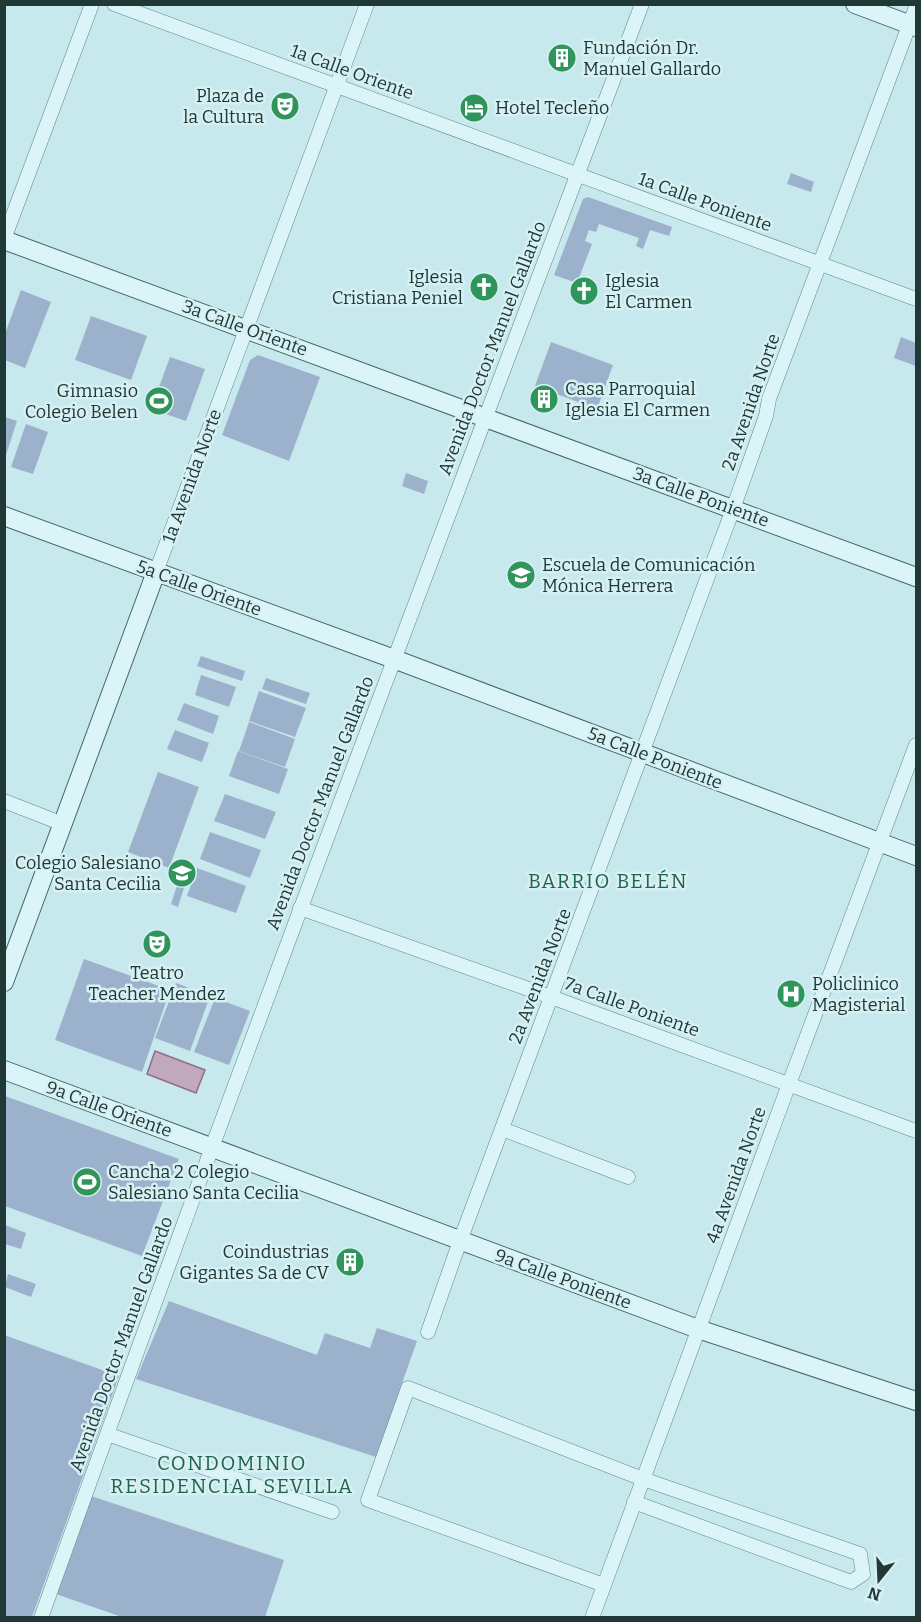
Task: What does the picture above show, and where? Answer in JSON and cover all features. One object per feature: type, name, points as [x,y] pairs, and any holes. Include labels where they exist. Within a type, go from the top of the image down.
[{"type":"main road","points":[[855,4],[913,26]]},
{"type":"main road","name":"3a Calle Oriente","points":[[4,240],[486,416]]},
{"type":"main road","name":"3a Calle Poniente","points":[[486,416],[916,577]]},
{"type":"main road","name":"5a Calle Oriente","points":[[4,516],[394,659]]},
{"type":"main road","name":"1a Avenida Norte","points":[[4,982],[156,572]]},
{"type":"main road","name":"5a Calle Poniente","points":[[394,659],[916,856]]},
{"type":"main road","name":"9a Calle Oriente","points":[[4,1070],[213,1148]]},
{"type":"main road","name":"9a Calle Poniente","points":[[213,1148],[698,1329],[916,1401]]},
{"type":"street","points":[[4,240],[92,4]]},
{"type":"street","name":"1a Calle Oriente","points":[[114,4],[578,174]]},
{"type":"street","name":"1a Avenida Norte","points":[[156,572],[367,4]]},
{"type":"street","name":"Avenida Doctor Manuel Gallardo","points":[[41,1617],[300,908],[642,4]]},
{"type":"street","name":"2a Avenida Norte","points":[[428,1332],[733,508],[766,416],[769,399],[913,26],[916,7]]},
{"type":"street","name":"1a Calle Poniente","points":[[578,174],[916,299]]},
{"type":"street","name":"4a Avenida Norte","points":[[592,1617],[916,745]]},
{"type":"street","points":[[4,801],[63,824]]},
{"type":"street","name":"7a Calle Poniente","points":[[300,908],[916,1131]]},
{"type":"street","points":[[502,1129],[628,1177]]},
{"type":"street","points":[[604,1586],[368,1500],[408,1388],[643,1479],[860,1554],[863,1574],[851,1582],[634,1502]]},
{"type":"street","points":[[107,1434],[332,1512]]},
{"type":"shaded area","points":[[791,173],[814,182],[811,192],[787,184]]},
{"type":"shaded area","points":[[588,197],[672,227],[669,236],[650,230],[643,249],[636,246],[639,238],[599,224],[596,232],[589,230],[585,241],[592,244],[577,283],[554,275],[583,199]]},
{"type":"shaded area","points":[[21,290],[51,302],[25,368],[5,360],[5,334]]},
{"type":"shaded area","points":[[91,316],[147,336],[131,380],[75,360]]},
{"type":"shaded area","points":[[901,337],[916,343],[916,366],[894,358]]},
{"type":"shaded area","points":[[551,342],[613,365],[597,409],[535,386]]},
{"type":"shaded area","points":[[258,355],[320,377],[289,461],[222,435],[250,360]]},
{"type":"shaded area","points":[[170,357],[205,369],[186,421],[151,409]]},
{"type":"shaded area","points":[[4,417],[17,421],[5,458]]},
{"type":"shaded area","points":[[26,424],[48,432],[33,474],[11,467]]},
{"type":"shaded area","points":[[406,473],[428,481],[424,494],[402,486]]},
{"type":"shaded area","points":[[201,656],[245,671],[242,681],[197,666]]},
{"type":"shaded area","points":[[201,675],[236,687],[229,707],[195,695]]},
{"type":"shaded area","points":[[266,678],[310,693],[306,704],[262,689]]},
{"type":"shaded area","points":[[259,691],[306,708],[295,737],[249,721]]},
{"type":"shaded area","points":[[184,703],[219,716],[213,734],[177,720]]},
{"type":"shaded area","points":[[249,722],[295,739],[285,767],[239,751]]},
{"type":"shaded area","points":[[175,730],[209,743],[202,762],[167,749]]},
{"type":"shaded area","points":[[238,751],[288,769],[279,794],[229,776]]},
{"type":"shaded area","points":[[158,772],[199,787],[169,868],[128,852]]},
{"type":"shaded area","points":[[225,794],[276,812],[265,839],[214,821]]},
{"type":"shaded area","points":[[210,832],[261,850],[250,878],[200,859]]},
{"type":"shaded area","points":[[197,868],[246,886],[236,913],[187,896]]},
{"type":"shaded area","points":[[180,876],[187,878],[178,907],[171,904]]},
{"type":"shaded area","points":[[84,959],[170,990],[142,1072],[55,1040]]},
{"type":"shaded area","points":[[176,983],[210,996],[190,1051],[155,1038]]},
{"type":"shaded area","points":[[215,998],[250,1011],[229,1065],[194,1052]]},
{"type":"shaded area","points":[[155,1051],[205,1070],[196,1093],[147,1074]]},
{"type":"shaded area","name":"Cancha 2 Colegio Salesiano Santa Cecilia","points":[[5,1096],[179,1159],[142,1256],[5,1206]]},
{"type":"shaded area","points":[[5,1225],[26,1233],[21,1249],[5,1244]]},
{"type":"shaded area","points":[[8,1274],[36,1284],[31,1297],[5,1287]]},
{"type":"shaded area","points":[[169,1301],[317,1355],[325,1333],[370,1348],[377,1328],[417,1341],[376,1457],[136,1379]]},
{"type":"shaded area","points":[[4,1335],[119,1376],[32,1617],[5,1617]]},
{"type":"shaded area","points":[[91,1496],[284,1560],[265,1617],[122,1617],[56,1594]]},
{"type":"place","name":"Fundación Dr. Manuel Gallardo","points":[[562,58]]},
{"type":"place","name":"Plaza de la Cultura","points":[[285,106]]},
{"type":"place","name":"Hotel Tecleño","points":[[474,108]]},
{"type":"place","name":"Iglesia Cristiana Peniel","points":[[484,287]]},
{"type":"place","name":"Iglesia El Carmen","points":[[584,291]]},
{"type":"place","name":"Casa Parroquial Iglesia El Carmen","points":[[544,399]]},
{"type":"place","name":"Gimnasio Colegio Belen","points":[[159,401]]},
{"type":"place","name":"Escuela de Comunicación Mónica Herrera","points":[[521,575]]},
{"type":"place","name":"Colegio Salesiano Santa Cecilia","points":[[182,873]]},
{"type":"place","name":"Teatro Teacher Mendez","points":[[157,944]]},
{"type":"place","name":"Policlinico Magisterial","points":[[791,994]]},
{"type":"place","name":"Cancha 2 Colegio Salesiano Santa Cecilia","points":[[87,1182]]},
{"type":"place","name":"Coindustrias Gigantes Sa de CV","points":[[350,1262]]},
{"type":"district","name":"BARRIO BELÉN","points":[[608,881]]},
{"type":"district","name":"CONDOMINIO RESIDENCIAL SEVILLA","points":[[232,1474]]}]
